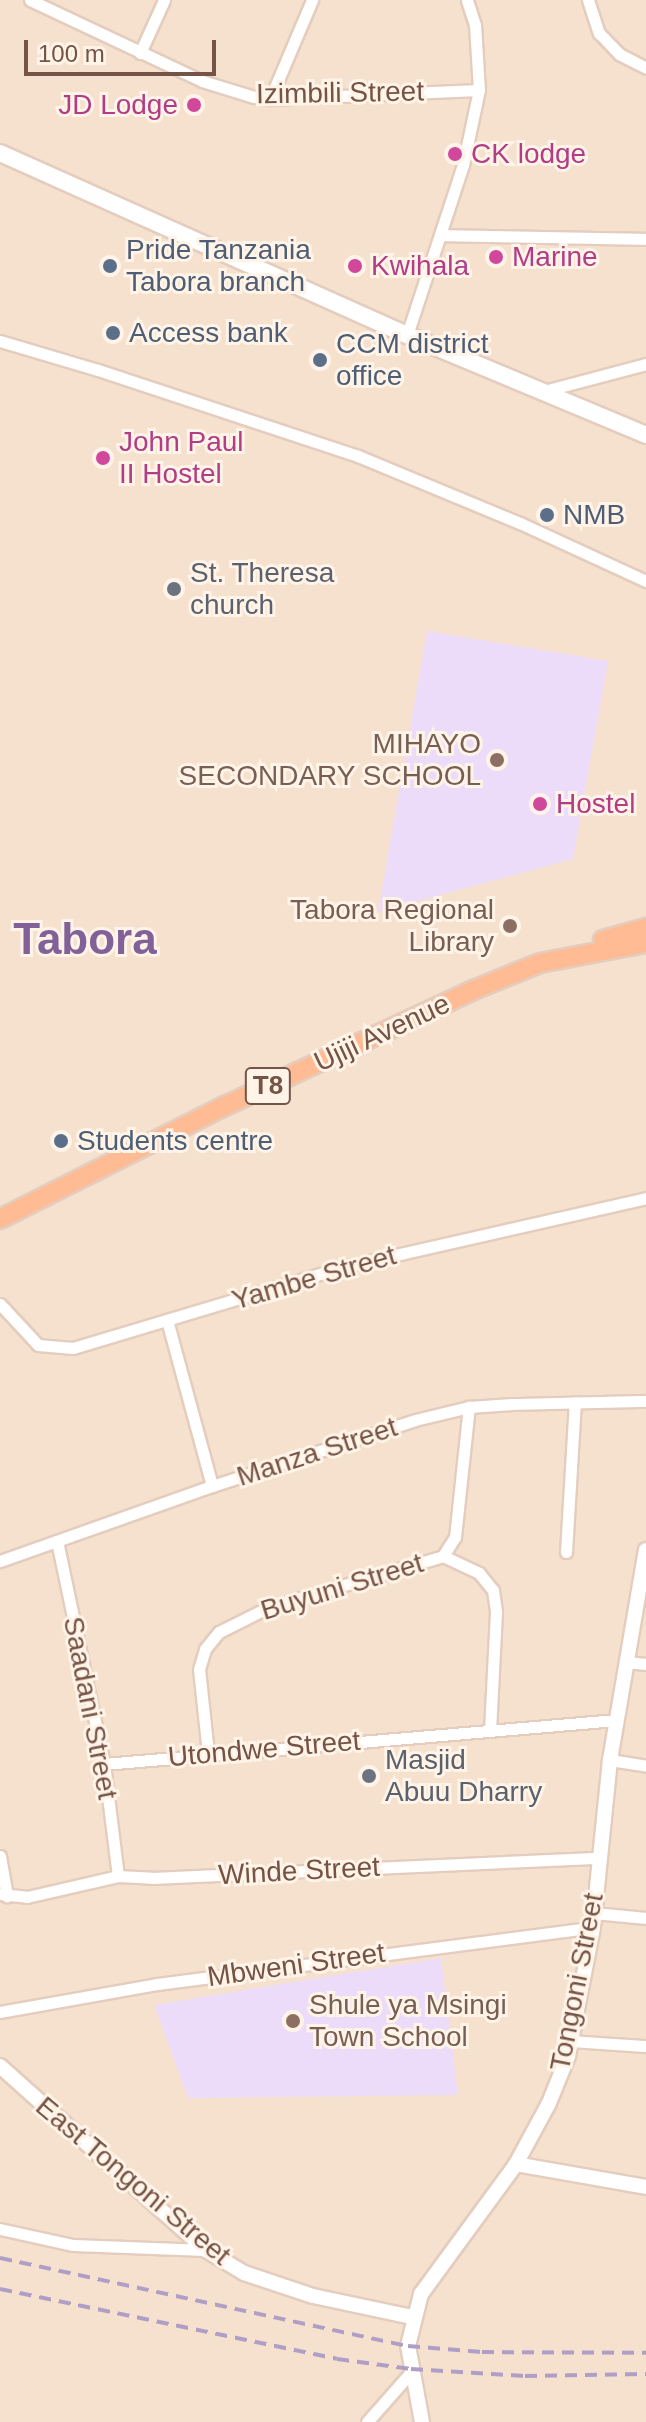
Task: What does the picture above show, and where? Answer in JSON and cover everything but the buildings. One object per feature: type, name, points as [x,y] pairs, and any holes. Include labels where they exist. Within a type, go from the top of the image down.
[{"type":"highway","name":"T8","points":[[540,963],[646,928]]},
{"type":"highway","name":"Ujiji Avenue","points":[[0,1219],[227,1105],[471,991],[540,963],[646,943]]},
{"type":"main road","points":[[0,153],[407,335],[646,435]]},
{"type":"street","name":"Izimbili Street","points":[[30,0],[140,53],[232,92],[270,99],[479,90]]},
{"type":"street","points":[[140,53],[164,0]]},
{"type":"street","points":[[270,99],[312,0]]},
{"type":"street","points":[[407,335],[463,165],[479,90],[475,25],[467,0]]},
{"type":"street","points":[[588,0],[599,33],[619,54],[646,68]]},
{"type":"street","points":[[441,235],[646,239]]},
{"type":"street","points":[[0,341],[358,456],[520,523],[646,581]]},
{"type":"street","points":[[544,391],[646,364]]},
{"type":"street","name":"Yambe Street","points":[[2,1310],[38,1345],[54,1349],[73,1348],[343,1267],[646,1198]]},
{"type":"street","points":[[167,1320],[212,1486]]},
{"type":"street","name":"Manza Street","points":[[0,1561],[212,1486],[415,1420],[469,1407],[646,1401]]},
{"type":"street","points":[[566,1552],[575,1402]]},
{"type":"street","name":"Buyuni Street","points":[[208,1753],[199,1669],[205,1649],[219,1632],[269,1607],[443,1556],[455,1537],[469,1407]]},
{"type":"street","name":"Saadani Street","points":[[57,1541],[104,1764],[118,1876]]},
{"type":"street","name":"Tongoni Street","points":[[422,2422],[408,2346],[421,2294],[516,2164],[549,2103],[570,2041],[593,1920],[610,1760],[646,1550]]},
{"type":"street","points":[[443,1556],[479,1573],[493,1590],[496,1612],[490,1731]]},
{"type":"street","points":[[629,1638],[646,1636]]},
{"type":"street","points":[[626,1662],[646,1664]]},
{"type":"street","name":"Utondwe Street","points":[[104,1764],[616,1720]]},
{"type":"street","points":[[610,1760],[646,1766]]},
{"type":"street","points":[[0,1856],[4,1895]]},
{"type":"street","name":"Winde Street","points":[[4,1895],[44,1894],[118,1876],[152,1878],[600,1858]]},
{"type":"street","name":"Mbweni Street","points":[[0,2012],[157,1984],[593,1920],[646,1918]]},
{"type":"street","points":[[570,2041],[646,2046]]},
{"type":"street","name":"East Tongoni Street","points":[[0,2066],[206,2250],[244,2273],[287,2289],[355,2307],[413,2317]]},
{"type":"street","points":[[516,2164],[646,2187]]},
{"type":"street","points":[[0,2229],[73,2245],[206,2250]]},
{"type":"street","points":[[367,2422],[412,2371]]},
{"type":"shaded area","points":[[0,0],[646,0],[646,2422],[0,2422]]},
{"type":"shaded area","name":"MIHAYO SECONDARY SCHOOL","points":[[427,631],[608,661],[573,859],[378,912]]},
{"type":"shaded area","points":[[441,1958],[458,2095],[188,2098],[154,2005]]},
{"type":"railway","points":[[0,2258],[408,2346],[482,2352],[646,2353]]},
{"type":"railway","points":[[0,2289],[337,2359],[411,2369],[525,2376],[646,2374]]},
{"type":"place","name":"JD Lodge","points":[[194,105]]},
{"type":"place","name":"CK lodge","points":[[455,154]]},
{"type":"place","name":"Marine","points":[[496,257]]},
{"type":"place","name":"Pride Tanzania Tabora branch","points":[[110,266]]},
{"type":"place","name":"Kwihala","points":[[355,266]]},
{"type":"place","name":"Access bank","points":[[113,333]]},
{"type":"place","name":"CCM district office","points":[[320,360]]},
{"type":"place","name":"John Paul II Hostel","points":[[103,458]]},
{"type":"place","name":"NMB","points":[[547,515]]},
{"type":"place","name":"St. Theresa church","points":[[174,589]]},
{"type":"place","name":"MIHAYO SECONDARY SCHOOL","points":[[497,760]]},
{"type":"place","name":"Hostel","points":[[540,804]]},
{"type":"place","name":"Tabora Regional Library","points":[[510,926]]},
{"type":"place","name":"Students centre","points":[[61,1141]]},
{"type":"place","name":"Masjid Abuu Dharry","points":[[369,1776]]},
{"type":"place","name":"Shule ya Msingi Town School","points":[[293,2021]]},
{"type":"district","name":"Tabora","points":[[85,939]]}]
